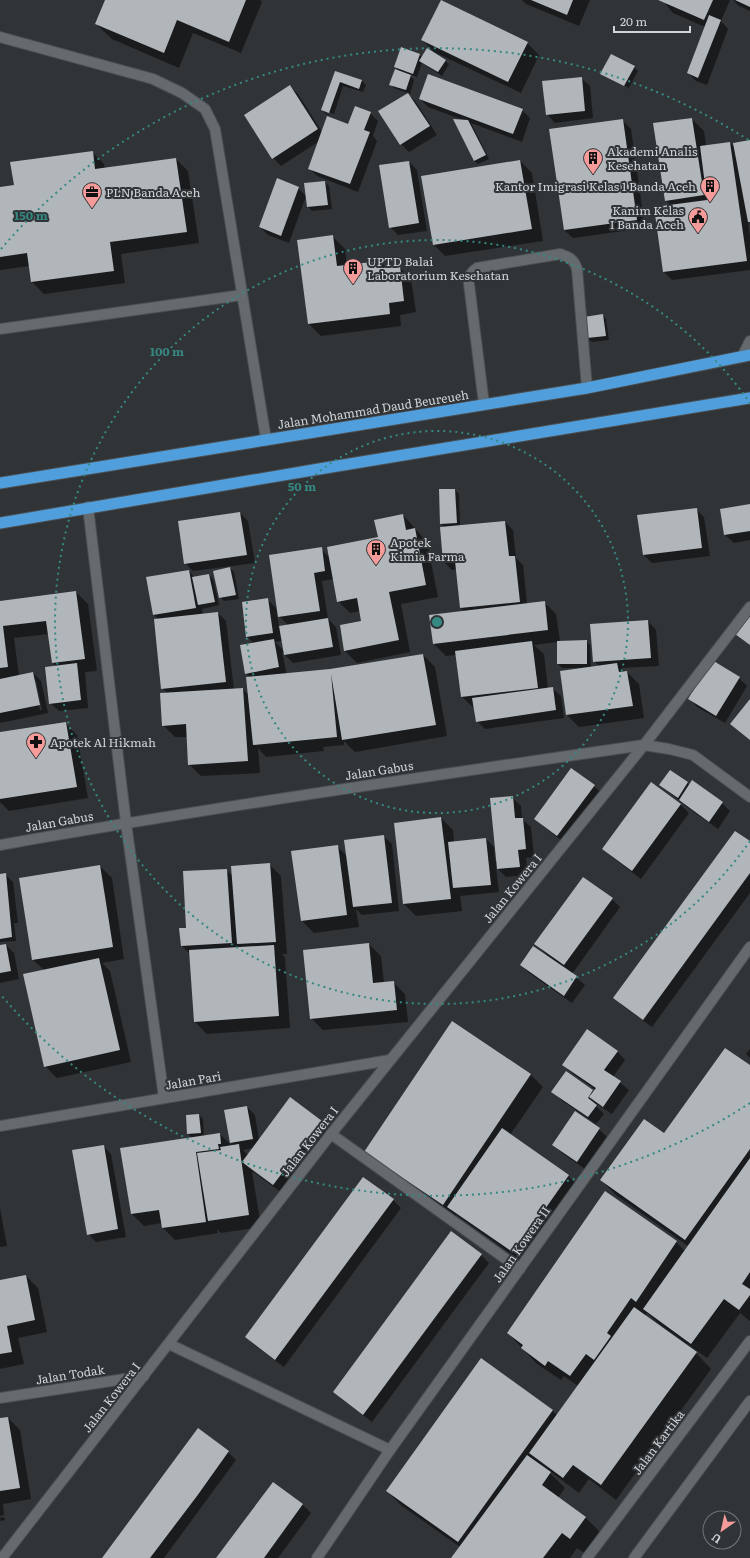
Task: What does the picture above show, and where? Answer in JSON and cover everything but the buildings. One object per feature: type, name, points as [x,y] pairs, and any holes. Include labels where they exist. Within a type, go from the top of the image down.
[{"type":"highway","name":"Jalan Mohammad Daud Beureueh","points":[[0,483],[587,388],[746,356]]},
{"type":"highway","points":[[0,523],[88,507],[750,398]]},
{"type":"street","points":[[0,37],[153,79],[182,93],[205,109],[215,129],[266,439]]},
{"type":"street","points":[[484,404],[468,284],[471,273],[477,268],[560,254],[571,258],[575,262],[577,269],[587,388]]},
{"type":"street","points":[[0,329],[242,295]]},
{"type":"street","points":[[746,356],[750,341]]},
{"type":"street","points":[[88,507],[126,823],[164,1098]]},
{"type":"street","name":"Jalan Kowera I","points":[[2,1558],[331,1134],[644,745],[750,607]]},
{"type":"street","name":"Jalan Gabus","points":[[0,845],[126,823],[396,780],[644,745],[693,755],[750,796]]},
{"type":"street","name":"Jalan Kowera II","points":[[317,1558],[390,1450],[520,1269],[561,1209],[750,947]]},
{"type":"street","name":"Jalan Pari","points":[[0,1126],[390,1060]]},
{"type":"street","points":[[331,1134],[520,1269]]},
{"type":"street","name":"Jalan Kartika","points":[[587,1558],[750,1341]]},
{"type":"street","points":[[169,1344],[390,1450]]},
{"type":"street","name":"Jalan Todak","points":[[0,1398],[144,1376]]},
{"type":"street","points":[[634,1558],[750,1401]]},
{"type":"place","name":"Akademi Analis Kesehatan","points":[[593,175]]},
{"type":"place","name":"Kantor Imigrasi Kelas 1 Banda Aceh","points":[[710,203]]},
{"type":"place","name":"PLN Banda Aceh","points":[[92,209]]},
{"type":"place","name":"Kanim Kelas I Banda Aceh","points":[[698,234]]},
{"type":"place","name":"UPTD Balai Laboratorium Kesehatan","points":[[353,285]]},
{"type":"place","name":"Apotek Kimia Farma","points":[[376,566]]},
{"type":"place","name":"Apotek Al Hikmah","points":[[36,759]]}]
